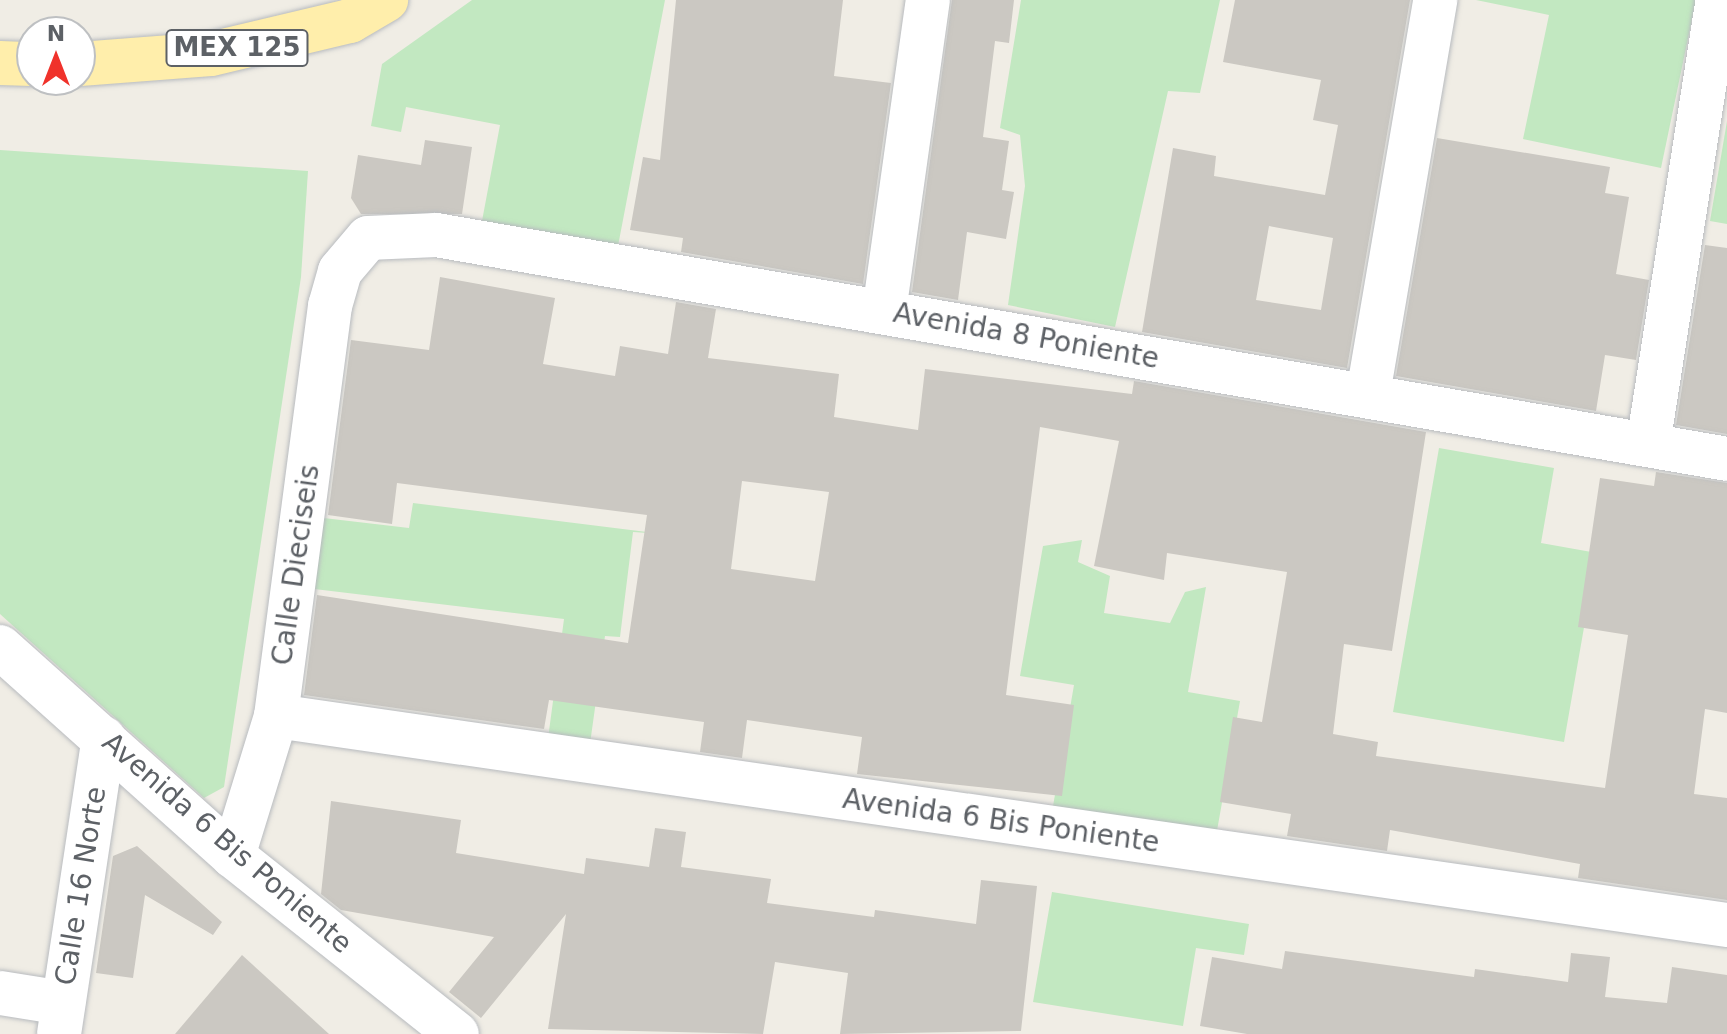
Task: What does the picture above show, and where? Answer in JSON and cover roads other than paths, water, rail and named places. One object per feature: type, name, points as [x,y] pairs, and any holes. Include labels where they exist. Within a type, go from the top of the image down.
[{"type":"main road","name":"MEX 125","points":[[96,63],[211,54],[350,21],[386,0]]},
{"type":"street","points":[[884,312],[928,0]]},
{"type":"street","points":[[1368,394],[1435,0]]},
{"type":"street","points":[[1648,445],[1718,0]]},
{"type":"street","name":"Avenida 8 Poniente","points":[[340,271],[368,238],[436,235],[1368,394],[1727,459]]},
{"type":"street","name":"Calle Dieciseis","points":[[233,856],[276,716],[340,271]]},
{"type":"street","name":"Avenida 6 Bis Poniente","points":[[0,647],[233,856],[457,1034]]},
{"type":"street","name":"Avenida 6 Bis Poniente","points":[[276,716],[1727,925]]},
{"type":"street","name":"Calle 16 Norte","points":[[61,1019],[104,738]]},
{"type":"street","points":[[0,993],[61,1019]]}]
